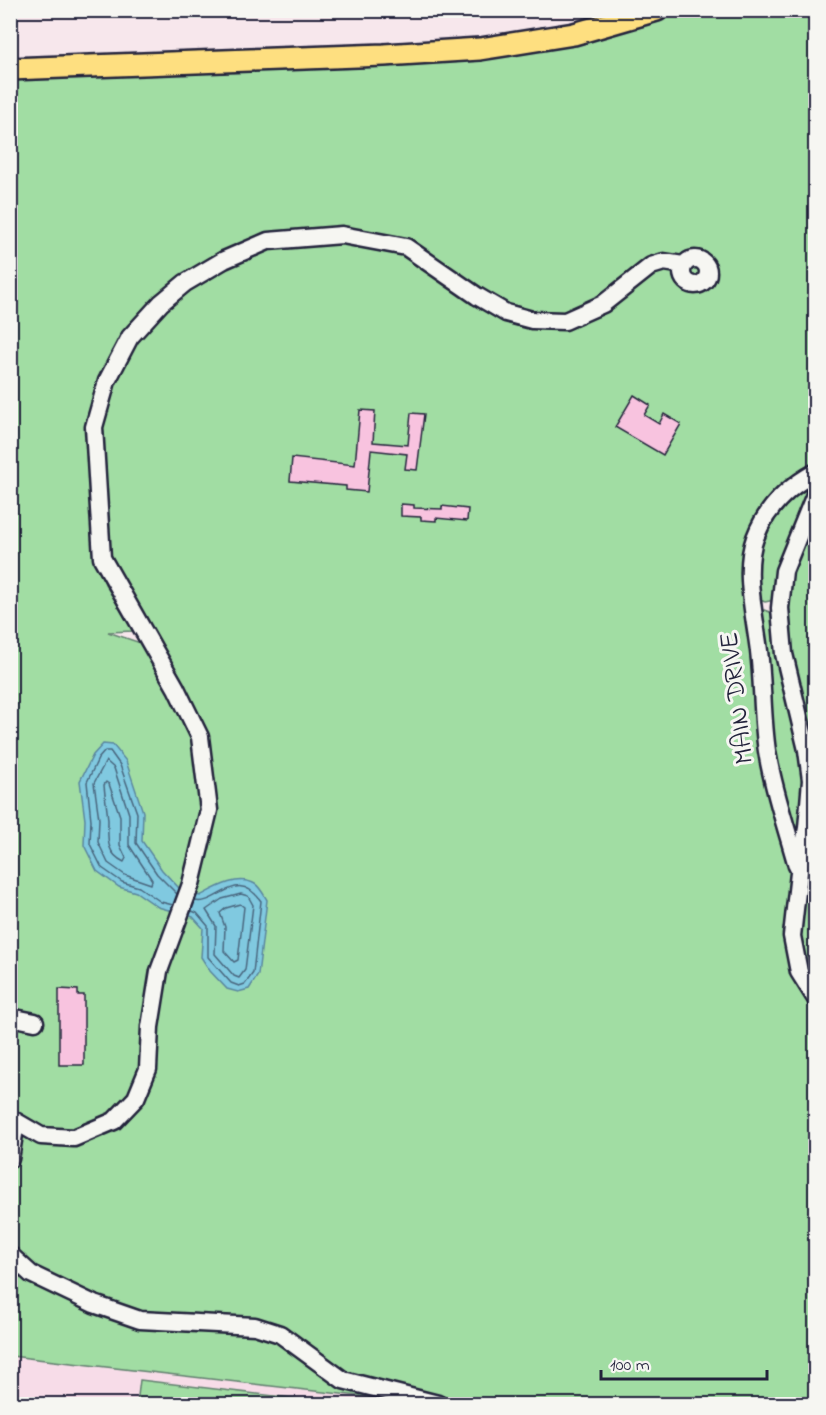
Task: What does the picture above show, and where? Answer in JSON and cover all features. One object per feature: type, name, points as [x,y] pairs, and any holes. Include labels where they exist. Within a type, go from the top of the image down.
[{"type":"main road","points":[[10,69],[384,56],[480,50],[574,34],[657,10]]},
{"type":"street","points":[[10,1159],[14,1120],[41,1136],[74,1138],[114,1121],[136,1098],[148,1069],[150,1027],[159,971],[191,885],[209,810],[200,737],[176,688],[102,558],[94,427],[107,381],[130,337],[161,303],[185,284],[224,260],[268,241],[342,235],[406,247],[477,296],[506,312],[532,320],[565,321],[603,304],[651,266],[664,262],[683,265]]},
{"type":"street","name":"MAIN DRIVE","points":[[799,873],[767,755],[763,726],[761,665],[752,605],[750,567],[754,539],[767,512],[782,496],[816,472]]},
{"type":"street","name":"MAIN DRIVE","points":[[799,873],[807,828],[811,780],[807,750],[784,654],[780,608],[784,571],[816,492]]},
{"type":"street","points":[[752,605],[780,608]]},
{"type":"street","points":[[799,873],[792,936],[794,955],[799,972],[816,999]]},
{"type":"street","points":[[10,1017],[35,1022]]},
{"type":"street","points":[[10,1255],[31,1274],[94,1304],[140,1320],[255,1326],[280,1334],[343,1380],[438,1404]]},
{"type":"shaded area","points":[[11,1356],[402,1401],[415,1404],[11,1404]]},
{"type":"green space","points":[[657,11],[815,11],[815,466],[780,490],[763,508],[750,536],[748,599],[758,676],[758,727],[762,756],[792,868],[785,934],[787,958],[795,980],[815,1010],[815,1404],[415,1404],[11,1356],[11,71],[480,49],[574,35]],"holes":[[[132,338],[109,381],[99,426],[102,558],[155,648],[108,632],[133,631],[105,584],[97,558],[90,428],[100,379],[113,351]]]},
{"type":"green space","points":[[815,475],[815,486],[774,600],[765,602],[758,599],[753,574],[768,513]]},
{"type":"green space","points":[[815,499],[815,989],[804,972],[798,937],[811,827],[783,605]]},
{"type":"green space","points":[[760,611],[773,613],[806,764],[799,861],[775,768]]},
{"type":"green space","points":[[140,1380],[307,1400],[306,1404],[137,1404]]},
{"type":"water","points":[[103,744],[113,745],[126,761],[143,812],[142,841],[162,870],[181,890],[200,896],[227,883],[248,881],[259,887],[267,900],[258,975],[249,989],[238,992],[227,989],[210,971],[201,957],[203,928],[193,917],[158,907],[136,892],[119,887],[97,871],[84,845],[85,820],[80,781],[93,755]]},
{"type":"building","points":[[634,395],[650,405],[644,415],[659,424],[664,414],[681,424],[663,455],[615,427]]},
{"type":"building","points":[[360,410],[375,411],[373,442],[408,445],[411,413],[424,414],[417,470],[405,469],[407,454],[371,450],[367,492],[346,490],[346,486],[290,481],[292,458],[355,465]]},
{"type":"building","points":[[401,504],[414,505],[414,508],[442,509],[442,506],[468,509],[467,521],[436,518],[436,521],[421,520],[421,517],[401,516]]},
{"type":"building","points":[[59,989],[78,990],[78,995],[84,995],[84,1065],[59,1065]]}]
